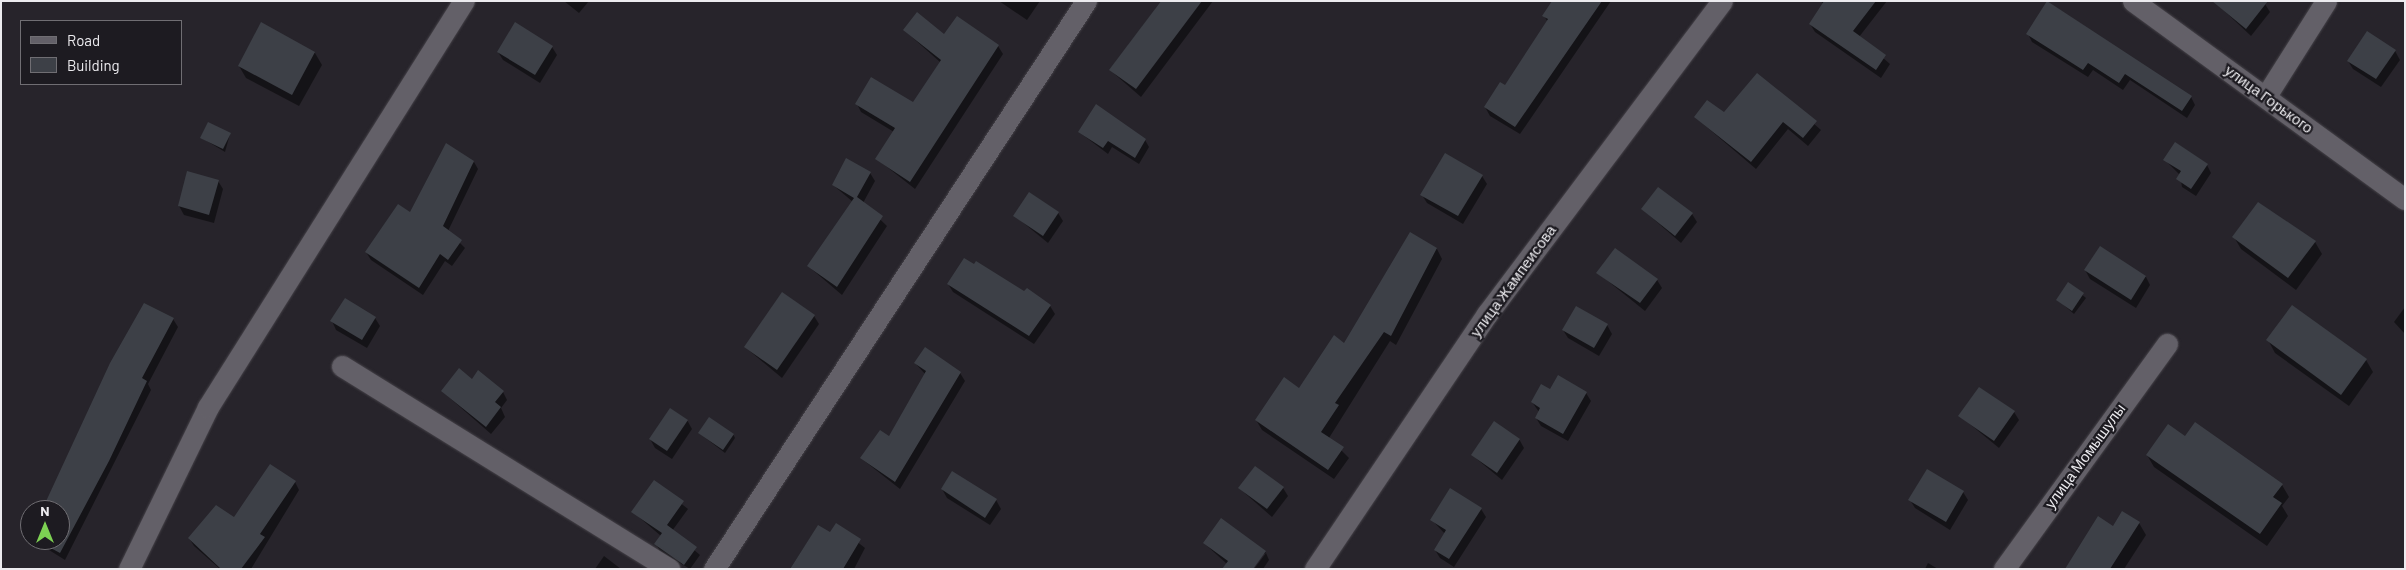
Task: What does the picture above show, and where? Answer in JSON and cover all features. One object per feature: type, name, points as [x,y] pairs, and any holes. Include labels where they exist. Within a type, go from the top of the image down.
[{"type":"street","points":[[129,569],[208,407],[464,1]]},
{"type":"street","points":[[714,569],[1086,1]]},
{"type":"street","name":"улица Жампеисова","points":[[1315,569],[1487,314],[1722,1]]},
{"type":"street","name":"улица Горького","points":[[2133,1],[2405,199]]},
{"type":"street","points":[[2266,96],[2326,1]]},
{"type":"street","name":"улица Момышулы","points":[[2004,569],[2166,344]]},
{"type":"street","points":[[342,366],[669,569]]},
{"type":"building","points":[[1161,1],[1202,1],[1136,89],[1109,70]]},
{"type":"building","points":[[1552,1],[1602,1],[1515,127],[1484,107],[1500,82],[1505,85],[1548,19],[1542,16]]},
{"type":"building","points":[[1824,1],[1876,1],[1853,31],[1886,55],[1876,70],[1809,24]]},
{"type":"building","points":[[2047,1],[2192,96],[2182,111],[2125,74],[2119,83],[2088,63],[2083,70],[2026,34]]},
{"type":"building","points":[[2212,1],[2268,1],[2246,29]]},
{"type":"building","points":[[917,12],[944,34],[957,16],[999,45],[910,182],[875,159],[895,128],[855,104],[871,77],[913,102],[941,60],[903,30]]},
{"type":"building","points":[[261,22],[315,52],[292,95],[238,66]]},
{"type":"building","points":[[515,22],[553,46],[535,75],[497,52]]},
{"type":"building","points":[[2367,31],[2396,50],[2376,79],[2347,61]]},
{"type":"building","points":[[1757,73],[1817,121],[1803,138],[1783,122],[1751,162],[1694,117],[1707,100],[1724,112]]},
{"type":"building","points":[[1096,104],[1146,139],[1135,158],[1108,141],[1103,148],[1078,132]]},
{"type":"building","points":[[208,122],[231,133],[223,149],[200,138]]},
{"type":"building","points":[[2175,142],[2208,164],[2191,189],[2176,179],[2181,171],[2163,160]]},
{"type":"building","points":[[446,143],[474,161],[443,226],[462,240],[448,260],[440,254],[419,288],[365,252],[398,204],[410,212]]},
{"type":"building","points":[[1445,153],[1483,175],[1458,216],[1420,195]]},
{"type":"building","points":[[846,158],[871,172],[857,197],[883,216],[837,287],[807,266],[854,198],[832,185]]},
{"type":"building","points":[[187,171],[219,180],[209,215],[178,206]]},
{"type":"building","points":[[1658,187],[1693,213],[1675,236],[1641,209]]},
{"type":"building","points":[[1029,192],[1059,212],[1043,236],[1013,216]]},
{"type":"building","points":[[2258,202],[2316,241],[2288,278],[2232,237]]},
{"type":"building","points":[[1410,232],[1437,248],[1391,336],[1384,332],[1335,403],[1339,405],[1321,432],[1344,447],[1328,470],[1255,420],[1284,377],[1299,388],[1334,335],[1344,343]]},
{"type":"building","points":[[2100,246],[2146,276],[2131,300],[2084,270]]},
{"type":"building","points":[[1615,248],[1658,279],[1640,303],[1596,273]]},
{"type":"building","points":[[964,258],[974,264],[976,261],[1024,291],[1027,288],[1051,305],[1029,336],[947,284]]},
{"type":"building","points":[[2068,282],[2084,293],[2072,311],[2056,300]]},
{"type":"building","points":[[782,292],[815,315],[777,370],[744,347]]},
{"type":"building","points":[[345,298],[376,317],[362,340],[330,321]]},
{"type":"building","points":[[144,303],[174,318],[142,378],[147,381],[109,461],[70,534],[70,500],[47,500],[110,363]]},
{"type":"building","points":[[2292,305],[2367,359],[2341,395],[2266,340]]},
{"type":"building","points":[[1576,306],[1608,324],[1594,348],[1562,330]]},
{"type":"building","points":[[925,347],[961,372],[895,482],[860,458],[880,430],[889,436],[926,371],[914,363]]},
{"type":"building","points":[[459,368],[472,379],[478,370],[504,391],[495,402],[501,407],[486,427],[441,391]]},
{"type":"building","points":[[1558,375],[1587,392],[1563,434],[1535,418],[1540,408],[1531,402],[1541,384],[1550,389]]},
{"type":"building","points":[[1979,387],[2015,411],[1994,441],[1958,416]]},
{"type":"building","points":[[670,408],[688,420],[667,451],[649,439]]},
{"type":"building","points":[[709,417],[734,434],[723,450],[698,433]]},
{"type":"building","points":[[1494,421],[1520,439],[1497,473],[1471,455]]},
{"type":"building","points":[[2195,422],[2283,484],[2273,497],[2282,503],[2260,534],[2146,455],[2168,424],[2185,436]]},
{"type":"building","points":[[270,464],[296,481],[260,534],[265,537],[241,569],[221,569],[188,538],[216,505],[234,517]]},
{"type":"building","points":[[1255,466],[1284,487],[1267,509],[1238,488]]},
{"type":"building","points":[[1927,469],[1964,491],[1946,522],[1908,500]]},
{"type":"building","points":[[952,471],[997,499],[985,518],[941,489]]},
{"type":"building","points":[[654,480],[684,501],[667,525],[697,547],[684,565],[654,544],[662,533],[631,512]]},
{"type":"building","points":[[1450,488],[1482,508],[1449,559],[1434,550],[1446,530],[1430,520]]},
{"type":"building","points":[[2122,511],[2140,522],[2110,569],[2065,569],[2098,516],[2113,526]]},
{"type":"building","points":[[1221,518],[1266,551],[1253,569],[1222,569],[1228,561],[1203,543]]},
{"type":"building","points":[[836,523],[861,539],[843,569],[790,569],[818,525],[830,532]]}]
